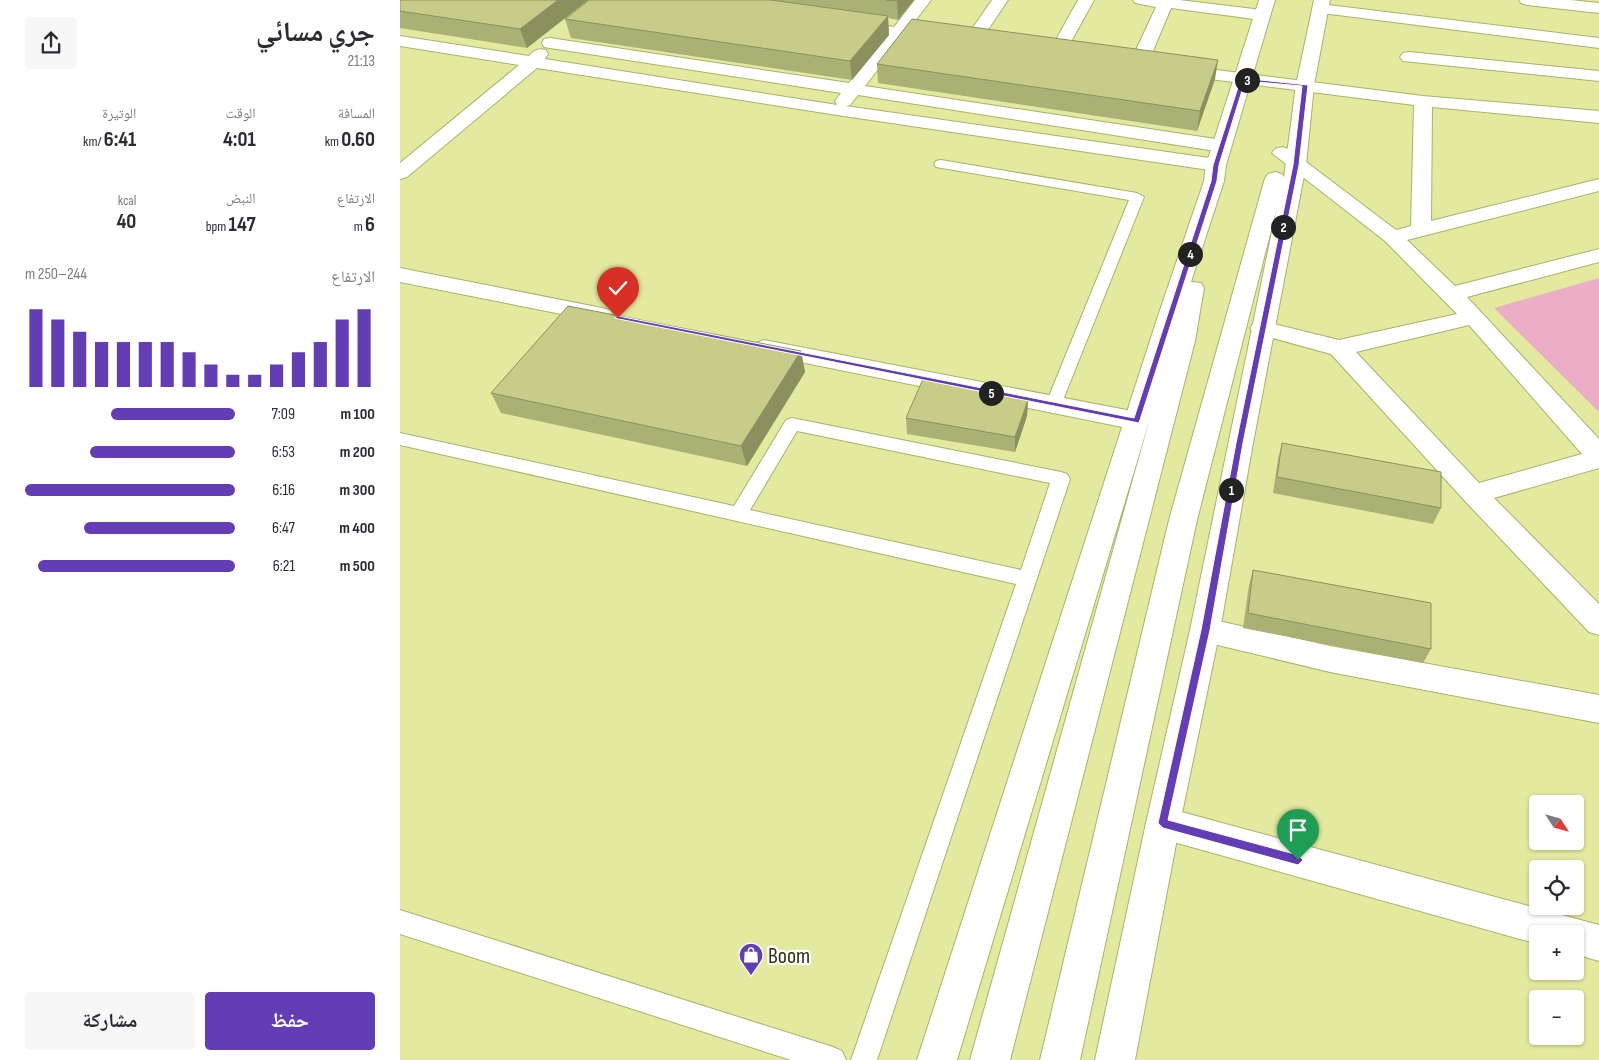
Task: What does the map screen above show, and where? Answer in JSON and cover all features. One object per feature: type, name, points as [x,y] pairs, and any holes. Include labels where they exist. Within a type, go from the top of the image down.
[{"type":"street","points":[[837,110],[923,0]]},
{"type":"street","points":[[971,42],[1000,0]]},
{"type":"street","points":[[1056,54],[1086,0]]},
{"type":"street","points":[[937,1060],[1264,8],[1142,0]]},
{"type":"street","points":[[1527,0],[1599,8]]},
{"type":"street","points":[[1138,65],[1165,3]]},
{"type":"street","points":[[1116,1060],[1163,823],[1205,630],[1262,328],[1289,159],[1290,123],[1304,92],[1321,5],[1413,14],[1599,44]]},
{"type":"street","points":[[1413,14],[1410,82],[1420,230]]},
{"type":"street","points":[[840,24],[990,44]]},
{"type":"street","points":[[400,173],[532,63],[550,42],[566,30]]},
{"type":"street","points":[[400,41],[837,110],[1217,164]]},
{"type":"street","points":[[550,42],[854,89],[1217,164]]},
{"type":"street","points":[[1037,51],[1074,56]]},
{"type":"street","points":[[1120,62],[1243,79],[1304,92],[1410,82],[1599,76]]},
{"type":"street","points":[[1410,82],[1599,117]]},
{"type":"street","points":[[1289,159],[1392,237],[1452,294],[1599,458],[1474,494]]},
{"type":"street","points":[[1060,1060],[1183,520],[1289,159]]},
{"type":"street","points":[[990,1060],[1183,341],[1217,164]]},
{"type":"street","points":[[1392,237],[1599,185]]},
{"type":"street","points":[[1452,294],[1599,255]]},
{"type":"street","points":[[400,275],[624,320]]},
{"type":"street","points":[[1262,328],[1339,348],[1474,317]]},
{"type":"street","points":[[741,343],[1053,406],[1137,421]]},
{"type":"street","points":[[1339,348],[1474,494],[1599,623]]},
{"type":"street","points":[[1205,630],[1330,659],[1599,709]]},
{"type":"street","points":[[1163,823],[1534,925]]},
{"type":"street","points":[[1584,938],[1599,942]]},
{"type":"lane","points":[[941,164],[1138,197],[1053,406]]},
{"type":"lane","points":[[738,515],[792,424],[1061,479],[864,1060]]},
{"type":"lane","points":[[400,439],[1027,580]]},
{"type":"lane","points":[[400,922],[833,1060]]},
{"type":"shaded area","points":[[1599,278],[1599,412],[1494,308]]},
{"type":"building","points":[[400,0],[558,0],[520,29],[400,11]]},
{"type":"building","points":[[589,0],[771,0],[888,16],[850,61],[565,19]]},
{"type":"building","points":[[912,19],[1218,60],[1200,111],[877,64]]},
{"type":"building","points":[[568,306],[801,351],[741,446],[491,393]]},
{"type":"building","points":[[923,379],[1028,400],[1015,437],[906,418]]},
{"type":"building","points":[[1282,443],[1441,472],[1441,508],[1277,477]]},
{"type":"building","points":[[1253,570],[1431,603],[1431,649],[1248,613]]},
{"type":"place","name":"Boom","points":[[751,976]]},
{"type":"route","points":[[618,318],[1063,408],[1137,421],[1170,312],[1214,181],[1216,165],[1243,79],[1305,85],[1296,165],[1240,443],[1205,630],[1163,823],[1298,860]]}]
